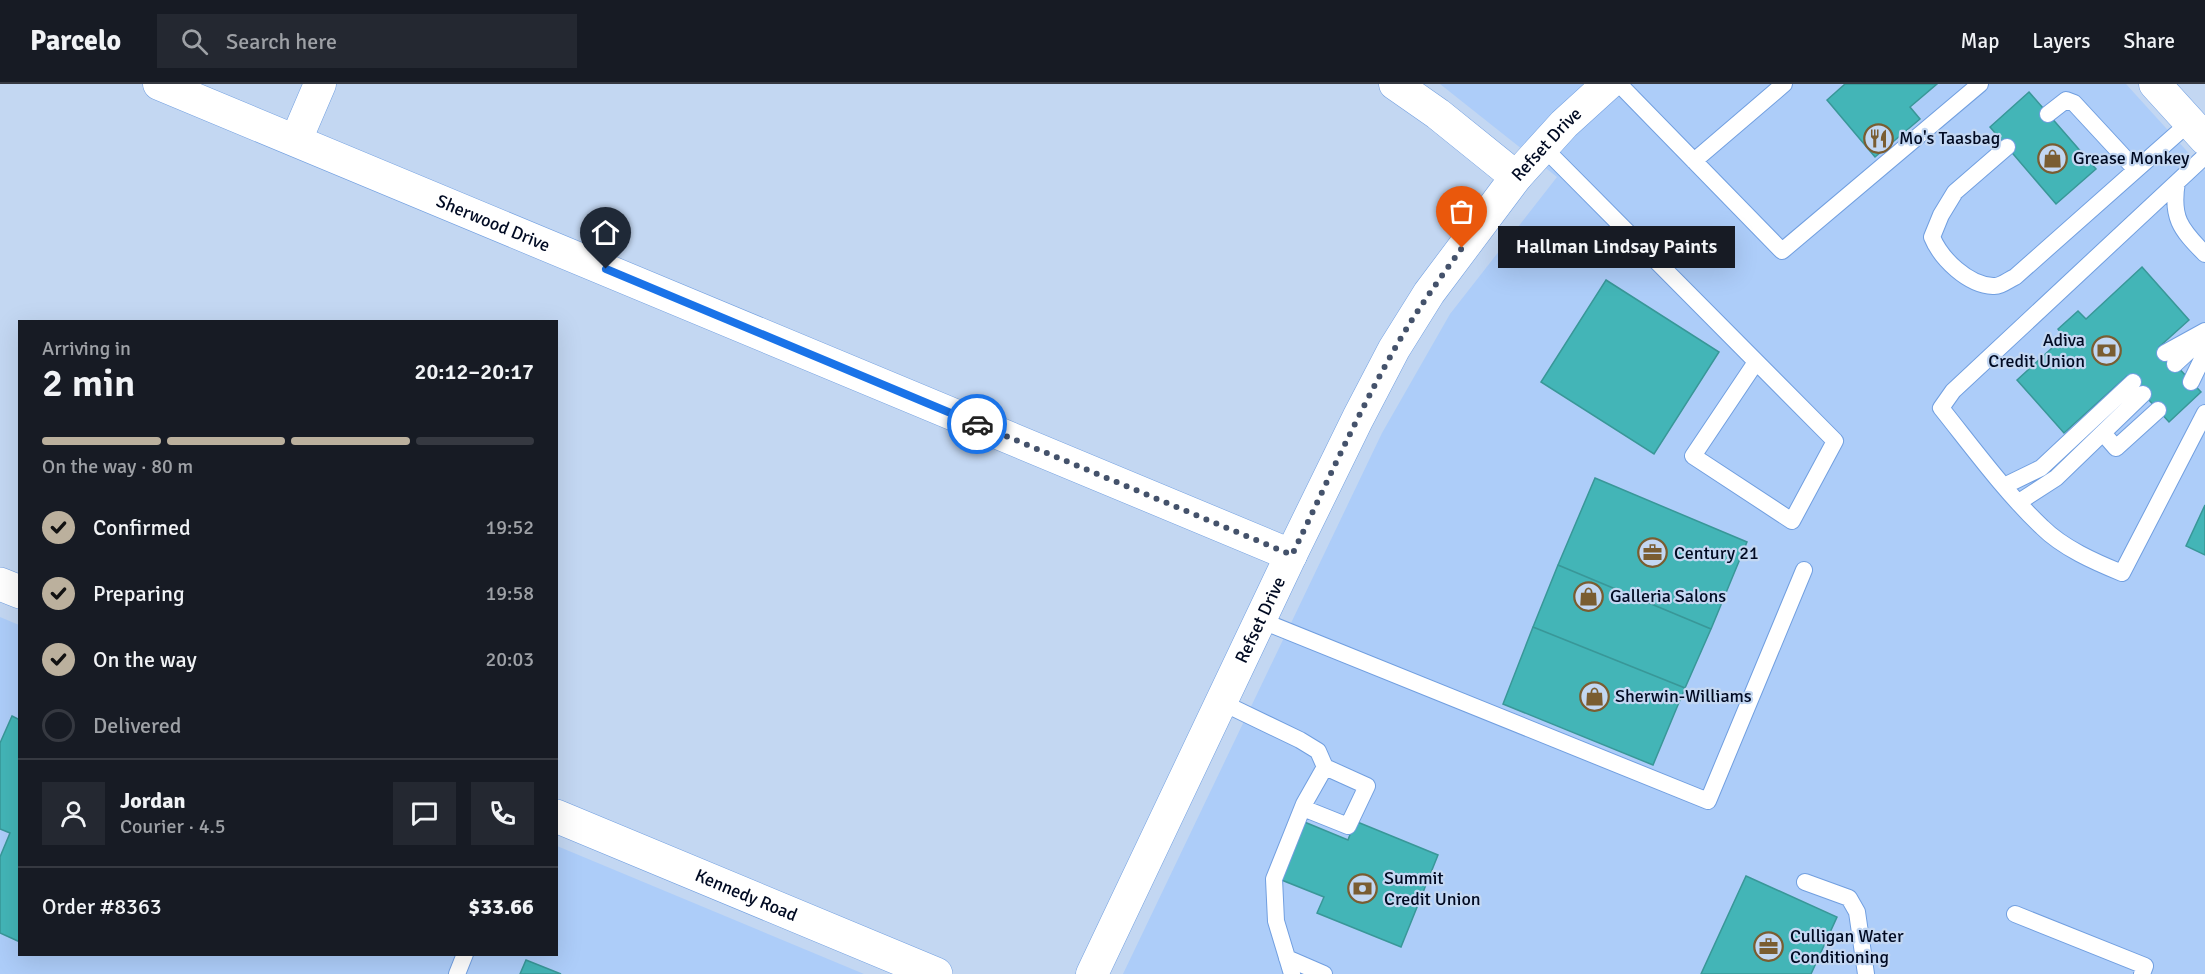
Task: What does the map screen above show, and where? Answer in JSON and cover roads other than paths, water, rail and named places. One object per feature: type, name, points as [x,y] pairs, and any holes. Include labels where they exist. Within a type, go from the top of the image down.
[{"type":"street","name":"Sherwood Drive","points":[[159,84],[1292,555]]},
{"type":"street","points":[[296,140],[320,84]]},
{"type":"street","points":[[1395,84],[1437,114],[1516,177]]},
{"type":"street","name":"Refset Drive","points":[[1092,974],[1260,620],[1394,349],[1429,293],[1516,177],[1608,84]]},
{"type":"street","points":[[2155,84],[2197,131]]},
{"type":"street","points":[[0,584],[18,591]]},
{"type":"street","name":"Kennedy Road","points":[[558,817],[936,974]]},
{"type":"lane","points":[[1618,84],[1782,251],[1980,84]]},
{"type":"lane","points":[[1694,161],[1784,84]]},
{"type":"lane","points":[[2048,114],[2066,100],[2074,103],[2136,170]]},
{"type":"lane","points":[[2007,147],[1955,192],[1941,215],[1932,237],[1937,248],[1959,271],[1977,283],[1996,287],[2015,277],[2136,170],[2197,131]]},
{"type":"lane","points":[[1544,147],[1835,441],[1792,521],[1693,456],[1756,362]]},
{"type":"lane","points":[[2205,156],[1953,391],[1941,408],[2004,486],[2043,529],[2089,560],[2122,573],[2205,413]]},
{"type":"lane","points":[[2177,182],[2173,204],[2181,226],[2205,254]]},
{"type":"lane","points":[[2205,331],[2170,358],[2205,337]]},
{"type":"lane","points":[[2191,382],[2205,353]]},
{"type":"lane","points":[[2004,486],[2041,468],[2138,388],[2103,433],[2056,478],[2019,502]]},
{"type":"lane","points":[[2103,433],[2116,448],[2158,410]]},
{"type":"lane","points":[[1260,620],[1708,801],[1804,570]]},
{"type":"lane","points":[[1221,702],[1318,751],[1325,767],[1366,786],[1348,826],[1303,808]]},
{"type":"lane","points":[[1324,974],[1289,966],[1276,921],[1274,879],[1303,808],[1325,767]]},
{"type":"lane","points":[[1805,882],[1849,898],[1857,912],[1866,974]]},
{"type":"lane","points":[[2015,914],[2145,966],[2142,974]]},
{"type":"lane","points":[[457,974],[464,956]]},
{"type":"place","name":"Mo's Taasbag","points":[[1878,138]]},
{"type":"place","name":"Grease Monkey","points":[[2052,158]]},
{"type":"place","name":"Hallman Lindsay Paints","points":[[1462,248]]},
{"type":"place","name":"Adiva Credit Union","points":[[2106,350]]},
{"type":"place","name":"Century 21","points":[[1653,553]]},
{"type":"place","name":"Galleria Salons","points":[[1589,596]]},
{"type":"place","name":"Sherwin-Williams","points":[[1594,696]]},
{"type":"place","name":"Summit Credit Union","points":[[1363,888]]},
{"type":"place","name":"Culligan Water Conditioning","points":[[1769,946]]}]
